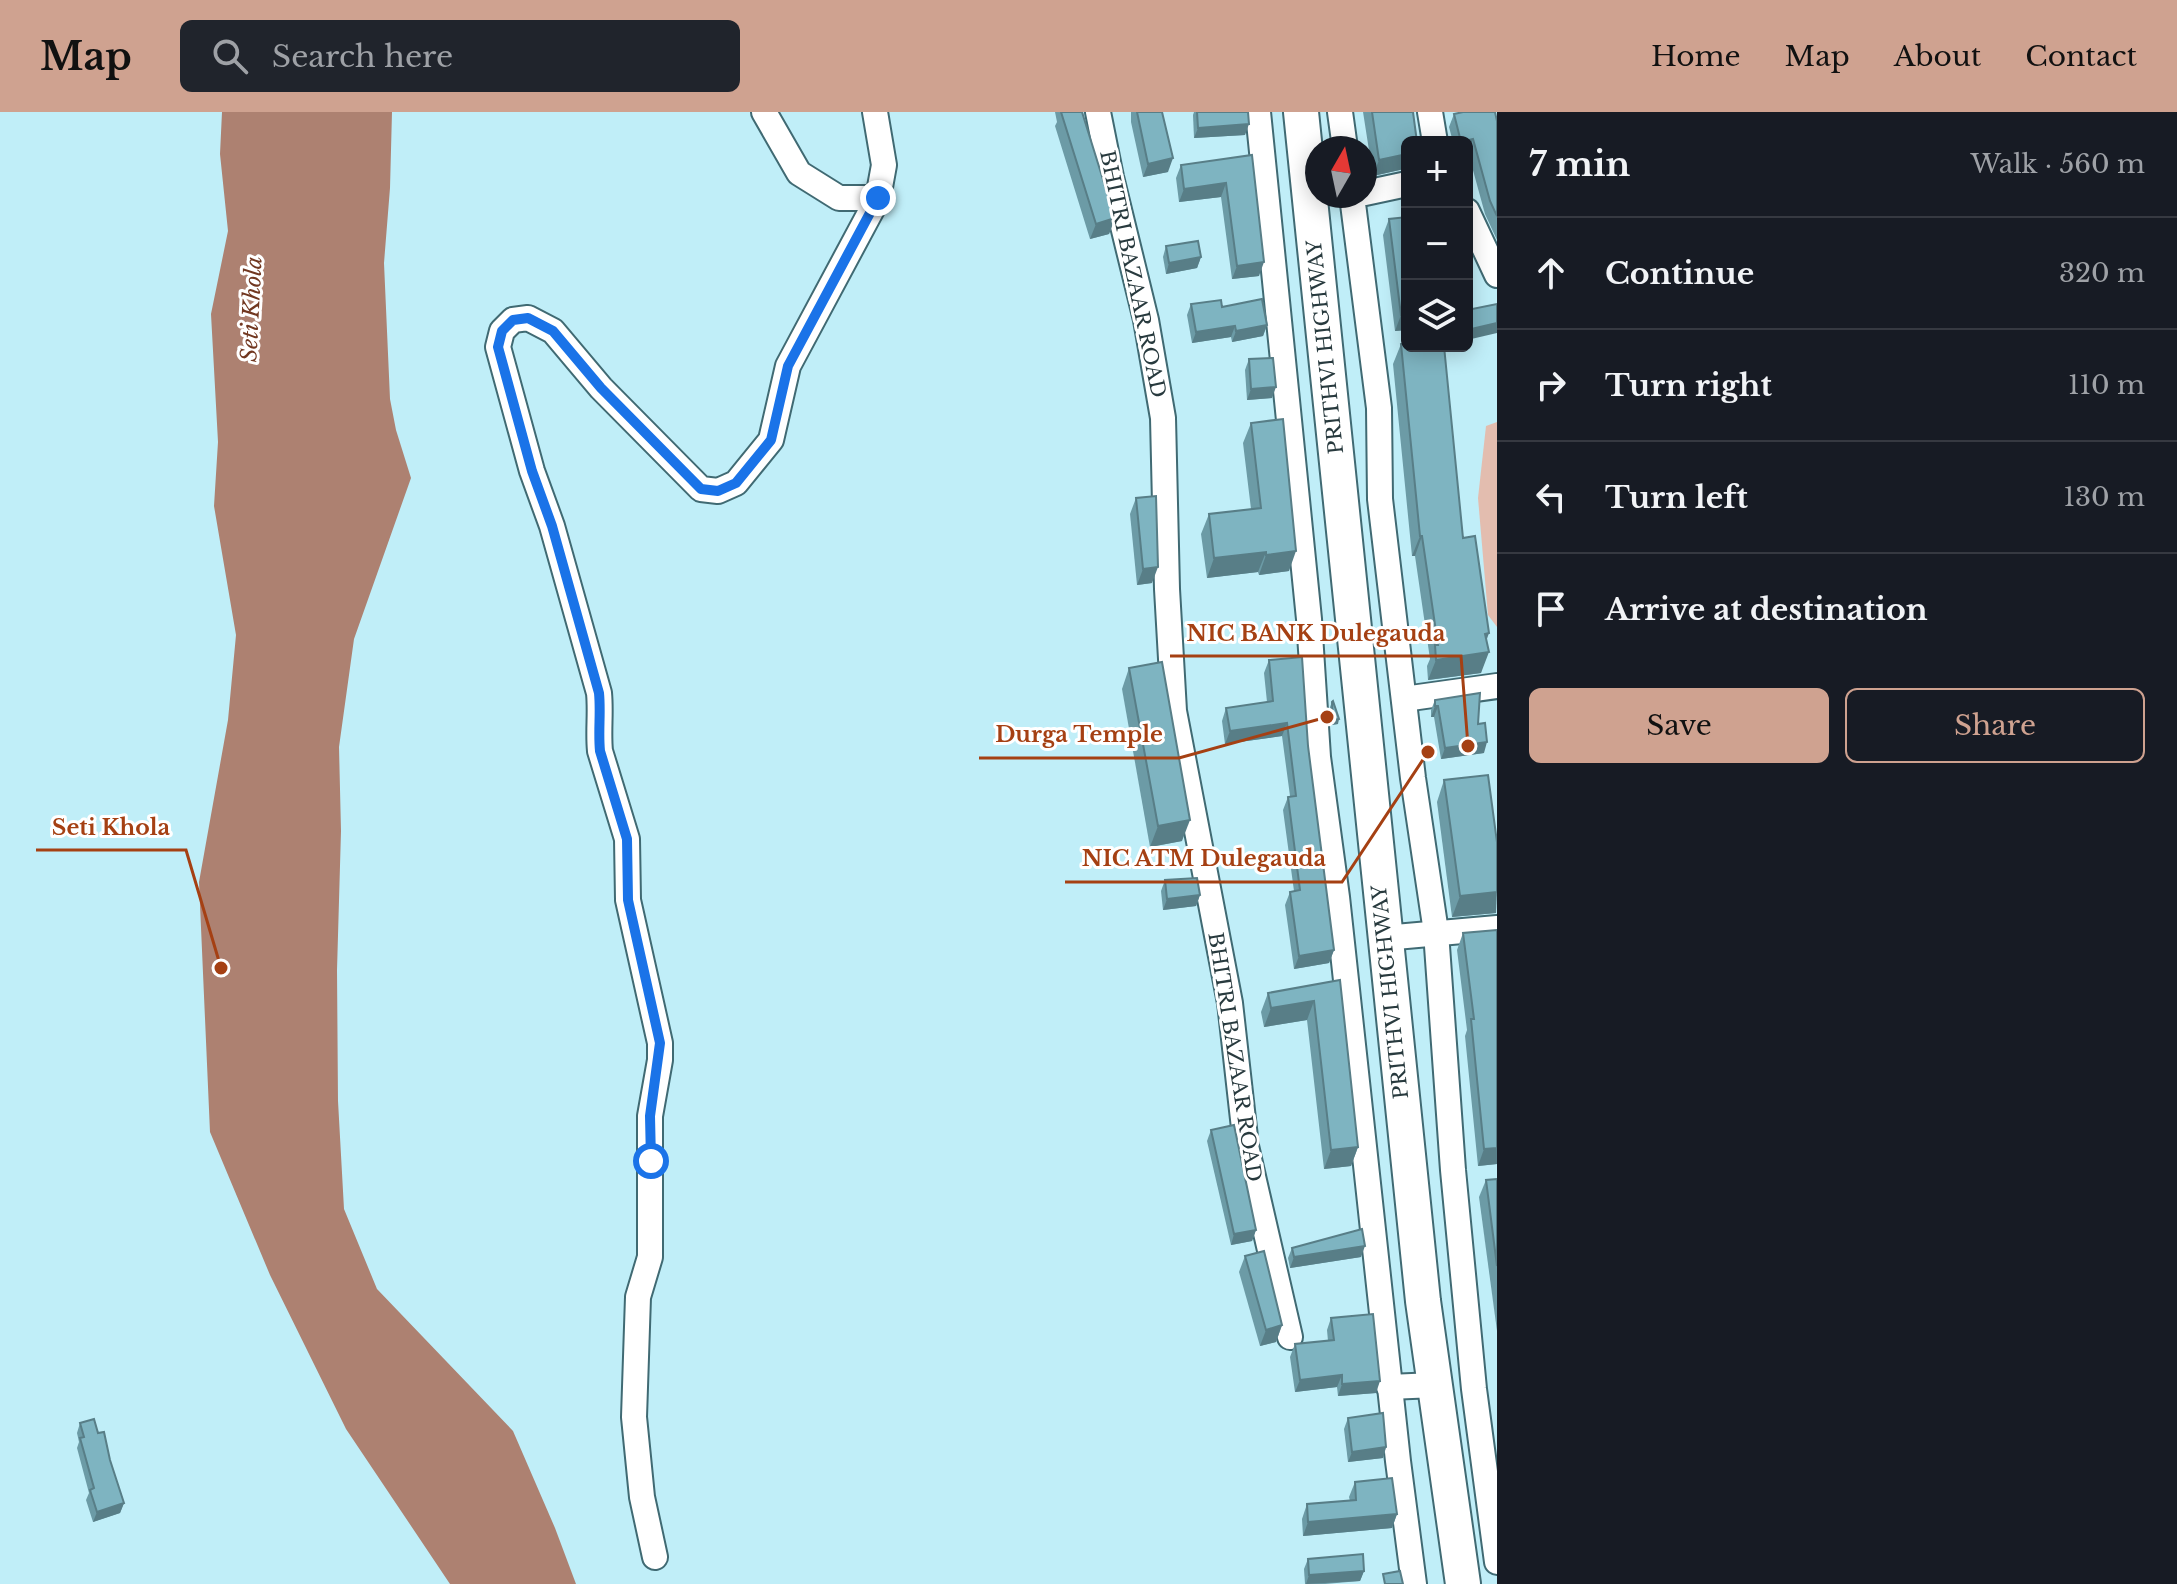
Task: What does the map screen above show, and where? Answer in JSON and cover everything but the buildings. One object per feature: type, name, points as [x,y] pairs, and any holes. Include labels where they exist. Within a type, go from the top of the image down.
[{"type":"highway","name":"PRITHVI HIGHWAY","points":[[1301,112],[1305,151]]},
{"type":"highway","name":"PRITHVI HIGHWAY","points":[[1311,208],[1423,1301],[1463,1584]]},
{"type":"street","points":[[764,112],[799,173],[839,198],[878,198]]},
{"type":"street","points":[[655,1557],[642,1497],[634,1417],[638,1297],[650,1257],[650,1116],[660,1043],[628,900],[627,839],[600,751],[598,736],[602,719],[599,693],[498,347],[502,331],[513,320],[528,318],[553,331],[601,388],[701,489],[718,491],[736,483],[771,440],[788,366],[878,198],[884,165],[875,112]]},
{"type":"street","name":"BHITRI BAZAAR ROAD","points":[[1098,112],[1146,320],[1163,418],[1167,589],[1174,711],[1230,1003],[1246,1146],[1290,1337]]},
{"type":"street","points":[[1258,112],[1309,619],[1318,757],[1337,897],[1389,1387],[1414,1584]]},
{"type":"street","points":[[1340,112],[1343,136]]},
{"type":"street","points":[[1430,112],[1434,136]]},
{"type":"street","points":[[1377,190],[1401,185]]},
{"type":"street","points":[[1354,208],[1379,408],[1380,499],[1436,932],[1472,1374],[1497,1562]]},
{"type":"street","points":[[1473,224],[1497,275]]},
{"type":"street","points":[[1404,699],[1497,686]]},
{"type":"street","points":[[1384,938],[1497,928]]},
{"type":"street","points":[[1389,1387],[1435,1385]]},
{"type":"shaded area","points":[[1497,422],[1497,627],[1488,615],[1478,498],[1486,426]]},
{"type":"water","points":[[222,112],[392,112],[384,263],[390,399],[411,478],[354,639],[339,747],[338,1101],[344,1209],[377,1289],[513,1431],[576,1584],[450,1584],[346,1429],[270,1275],[210,1132],[199,882],[228,720],[236,635],[214,506],[218,442],[211,314],[228,231],[220,154]]},
{"type":"place","name":"Durga Temple","points":[[1327,717]]},
{"type":"place","name":"NIC BANK Dulegauda","points":[[1468,746]]},
{"type":"place","name":"NIC ATM Dulegauda","points":[[1428,752]]},
{"type":"place","name":"Seti Khola","points":[[221,968]]},
{"type":"route","points":[[651,1161],[651,1099],[657,1080],[660,1043],[628,900],[627,839],[600,751],[598,736],[602,719],[599,693],[498,347],[502,331],[513,320],[528,318],[553,331],[601,388],[701,489],[718,491],[736,483],[771,440],[788,366],[878,198]]}]
